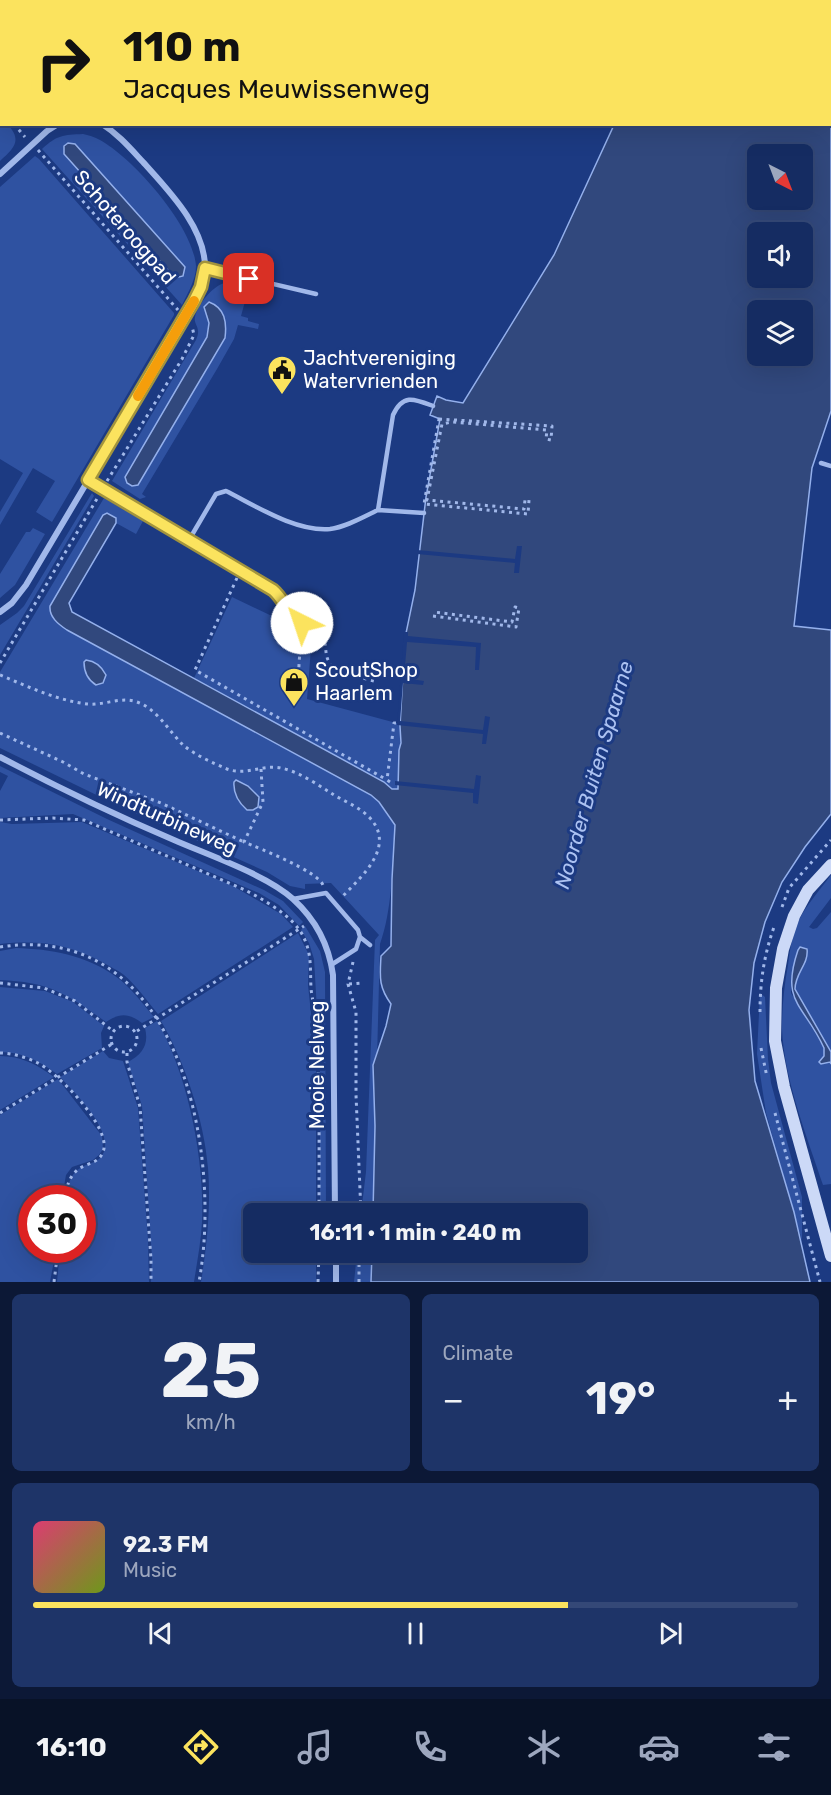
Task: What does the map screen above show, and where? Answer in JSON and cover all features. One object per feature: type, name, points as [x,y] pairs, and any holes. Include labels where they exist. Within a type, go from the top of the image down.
[{"type":"street","points":[[0,174],[56,126]]},
{"type":"street","points":[[0,612],[19,595],[201,287],[205,268],[198,239],[181,205],[122,140],[104,126]]},
{"type":"street","points":[[88,480],[273,590],[281,597],[291,616],[302,623]]},
{"type":"street","name":"Windturbineweg","points":[[0,757],[77,796],[261,879],[293,899],[312,921]]},
{"type":"street","points":[[831,865],[808,890],[794,916],[783,949],[776,988],[776,1041],[784,1087],[831,1256]]},
{"type":"street","name":"Mooie Nelweg","points":[[312,921],[326,947],[333,985],[335,1203]]},
{"type":"street","points":[[336,1263],[336,1282]]},
{"type":"lane","points":[[205,268],[316,294]]},
{"type":"lane","points":[[378,510],[393,415],[398,404],[406,399],[434,406]]},
{"type":"lane","points":[[821,463],[831,466]]},
{"type":"lane","points":[[189,540],[220,491],[226,491],[298,525],[315,529],[332,528],[378,510],[424,513]]},
{"type":"lane","points":[[293,899],[326,893],[358,930],[360,937],[356,949],[331,965]]},
{"type":"lane","points":[[360,937],[370,945]]},
{"type":"path","name":"Schoteroogpad","points":[[16,126],[184,317]]},
{"type":"path","points":[[0,663],[192,338],[193,328],[184,317]]},
{"type":"path","points":[[439,419],[552,426],[551,440],[546,439],[547,430],[452,422],[442,424],[427,500],[524,509],[525,500],[529,500],[528,514],[424,504],[439,419]]},
{"type":"path","points":[[240,571],[195,670],[388,781],[394,723],[397,723]]},
{"type":"path","points":[[515,607],[519,608],[516,627],[434,614],[513,622],[515,607]]},
{"type":"path","points":[[297,697],[302,623],[322,633],[325,654],[338,672],[378,682]]},
{"type":"path","points":[[0,675],[49,696],[72,701],[93,704],[122,700],[138,702],[159,718],[189,749],[234,771],[244,772],[276,767],[296,774],[359,809],[374,823],[380,840],[378,854],[336,903]]},
{"type":"path","points":[[0,734],[63,762],[84,774],[161,803],[310,873],[322,882],[326,893]]},
{"type":"path","points":[[244,842],[263,802],[261,769]]},
{"type":"path","points":[[0,820],[53,818],[84,820],[245,890],[268,902],[298,929],[304,937],[310,955],[311,990],[316,1022],[319,1203]]},
{"type":"path","points":[[113,1031],[122,1025],[136,1030],[296,931]]},
{"type":"path","points":[[0,947],[46,946],[80,954],[123,978],[157,1018],[169,1038],[191,1100],[198,1128],[206,1183],[205,1237],[199,1282]]},
{"type":"path","points":[[356,949],[348,984],[356,1012],[356,1095],[361,1203]]},
{"type":"path","points":[[0,983],[44,988],[75,1002],[113,1031]]},
{"type":"path","points":[[333,985],[362,983]]},
{"type":"path","points":[[127,1053],[134,1048],[138,1040],[136,1030]]},
{"type":"path","points":[[113,1031],[112,1044],[116,1050],[127,1053]]},
{"type":"path","points":[[0,1113],[112,1044]]},
{"type":"path","points":[[0,1053],[10,1053],[37,1062],[58,1077],[87,1110],[99,1128],[104,1142],[103,1152],[98,1158],[80,1166],[71,1174],[67,1185]]},
{"type":"path","points":[[127,1053],[127,1062],[140,1107],[151,1282]]},
{"type":"path","points":[[797,1196],[820,1282]]},
{"type":"path","points":[[54,1282],[56,1263]]},
{"type":"path","points":[[318,1263],[318,1282]]},
{"type":"path","points":[[359,1263],[359,1282]]},
{"type":"shaded area","points":[[0,126],[9,126],[15,136],[15,144],[0,161]]},
{"type":"shaded area","points":[[83,134],[100,140],[129,162],[160,195],[185,232],[192,250],[196,271],[182,305],[42,149],[56,138]],"holes":[[[68,143],[75,144],[185,267]]]},
{"type":"shaded area","points":[[35,156],[174,315],[52,522],[36,512],[55,481],[33,468],[0,525],[0,512],[23,473],[0,459],[0,187]]},
{"type":"shaded area","points":[[224,283],[249,287],[241,316],[259,324],[258,329],[238,325],[234,339],[217,369],[142,494],[146,497],[140,499],[112,481],[196,340],[198,329],[195,320],[199,307],[210,292]],"holes":[[[209,302],[224,316],[225,338],[138,485],[132,486],[127,483],[125,477],[207,337]]]},
{"type":"shaded area","points":[[92,493],[94,496],[0,655],[0,625],[24,606]]},
{"type":"shaded area","points":[[104,498],[143,521],[136,534],[116,523],[69,603],[72,612],[194,678],[232,597],[312,635],[307,699],[400,724],[391,890],[380,944],[373,1203],[362,1203],[366,1172],[375,940],[379,935],[331,883],[305,884],[305,889],[290,886],[267,872],[117,805],[0,748],[0,672]]},
{"type":"shaded area","points":[[33,528],[45,534],[15,585],[0,598],[0,574],[26,532],[30,532]]},
{"type":"shaded area","points":[[0,766],[107,819],[264,890],[283,901],[303,922],[299,926],[279,905],[259,893],[73,814],[0,818],[0,791],[8,776],[0,772]]},
{"type":"shaded area","points":[[0,822],[12,824],[82,822],[233,886],[281,914],[293,927],[158,1014],[124,975],[78,951],[41,943],[0,944]]},
{"type":"shaded area","points":[[831,875],[831,898],[809,927],[817,928],[831,912],[831,1052],[795,989],[796,978],[803,967],[791,974],[791,993],[824,1048],[824,1056],[819,1062],[821,1064],[830,1062],[831,1064],[831,1184],[823,1185],[787,1068],[782,1021],[785,981],[795,931],[806,908]]},
{"type":"shaded area","points":[[305,926],[320,951],[325,972],[326,1203],[320,1203],[320,1061],[314,959],[309,943],[301,930]]},
{"type":"shaded area","points":[[298,933],[309,955],[308,985],[316,1060],[316,1203],[243,1203],[243,1263],[316,1263],[316,1282],[201,1282],[209,1211],[206,1150],[192,1092],[178,1055],[161,1021]]},
{"type":"shaded area","points":[[16,948],[67,954],[104,969],[136,995],[154,1017],[142,1023],[128,1016],[115,1017],[106,1022],[57,991],[32,983],[0,980],[0,951]]},
{"type":"shaded area","points":[[0,987],[45,991],[73,1002],[104,1026],[101,1033],[102,1048],[57,1074],[30,1058],[0,1052]]},
{"type":"shaded area","points":[[760,993],[765,997],[771,1083],[802,1197],[802,1241],[766,1113],[757,1054]]},
{"type":"shaded area","points":[[157,1021],[178,1066],[186,1092],[201,1172],[202,1222],[194,1282],[151,1282],[152,1257],[142,1106],[128,1062],[138,1056],[144,1048],[145,1028]]},
{"type":"shaded area","points":[[103,1051],[109,1058],[123,1061],[138,1108],[149,1282],[57,1282],[59,1263],[96,1263],[96,1185],[69,1185],[77,1171],[99,1159],[105,1150],[105,1139],[93,1116],[60,1077]]},
{"type":"shaded area","points":[[0,1056],[29,1062],[54,1077],[0,1110]]},
{"type":"shaded area","points":[[58,1079],[102,1136],[103,1149],[99,1155],[93,1160],[72,1167],[66,1175],[64,1185],[18,1185],[18,1263],[54,1263],[50,1282],[0,1282],[0,1115]]},
{"type":"shaded area","points":[[356,1263],[372,1263],[372,1282],[354,1282]]},
{"type":"water","name":"Noorder Buiten Spaarne","points":[[614,126],[831,126],[831,411],[812,468],[794,626],[831,630],[831,814],[805,847],[782,882],[765,922],[754,963],[749,1010],[755,1081],[794,1212],[810,1282],[371,1282],[372,1263],[588,1263],[588,1203],[373,1203],[375,1126],[373,1065],[391,1004],[382,986],[380,969],[381,956],[391,946],[395,825],[379,802],[371,795],[67,630],[57,623],[50,610],[50,606],[103,515],[107,513],[116,518],[116,523],[69,603],[72,612],[384,782],[392,789],[398,789],[405,638],[415,590],[426,497],[440,419],[430,415],[437,396],[463,403],[554,255]]},
{"type":"water","points":[[68,143],[75,144],[185,267],[183,276],[175,278],[64,154],[64,146]]},
{"type":"water","points":[[209,302],[219,308],[224,316],[225,338],[138,485],[132,486],[127,483],[125,477],[207,337],[209,323],[204,307]]},
{"type":"water","points":[[86,660],[102,669],[106,675],[103,683],[96,685],[89,678],[84,665]]},
{"type":"water","points":[[236,780],[248,786],[259,797],[258,807],[247,810],[241,804],[234,790]]},
{"type":"water","points":[[800,947],[807,949],[807,954],[795,989],[831,1052],[831,1064],[830,1062],[821,1064],[819,1062],[824,1056],[824,1048],[793,993],[793,968]]},
{"type":"pier","points":[[517,546],[522,546],[519,573],[514,573],[515,563],[417,554],[417,550],[515,559]]},
{"type":"pier","points":[[404,632],[408,632],[408,636],[481,643],[479,670],[475,670],[476,647],[407,642],[404,678],[424,681],[423,685],[403,683],[400,721],[483,730],[485,716],[490,717],[486,744],[482,744],[483,734],[397,725]]},
{"type":"pier","points":[[476,775],[481,776],[478,804],[473,803],[473,793],[395,785],[395,781],[474,789]]},
{"type":"slow traffic","points":[[138,396],[194,301]]},
{"type":"place","name":"Jachtvereniging Watervrienden","points":[[282,396]]},
{"type":"place","name":"ScoutShop Haarlem","points":[[294,708]]},
{"type":"route","points":[[249,279],[205,268],[201,287],[194,301],[88,480],[273,590],[281,597],[291,616],[302,623]]}]
